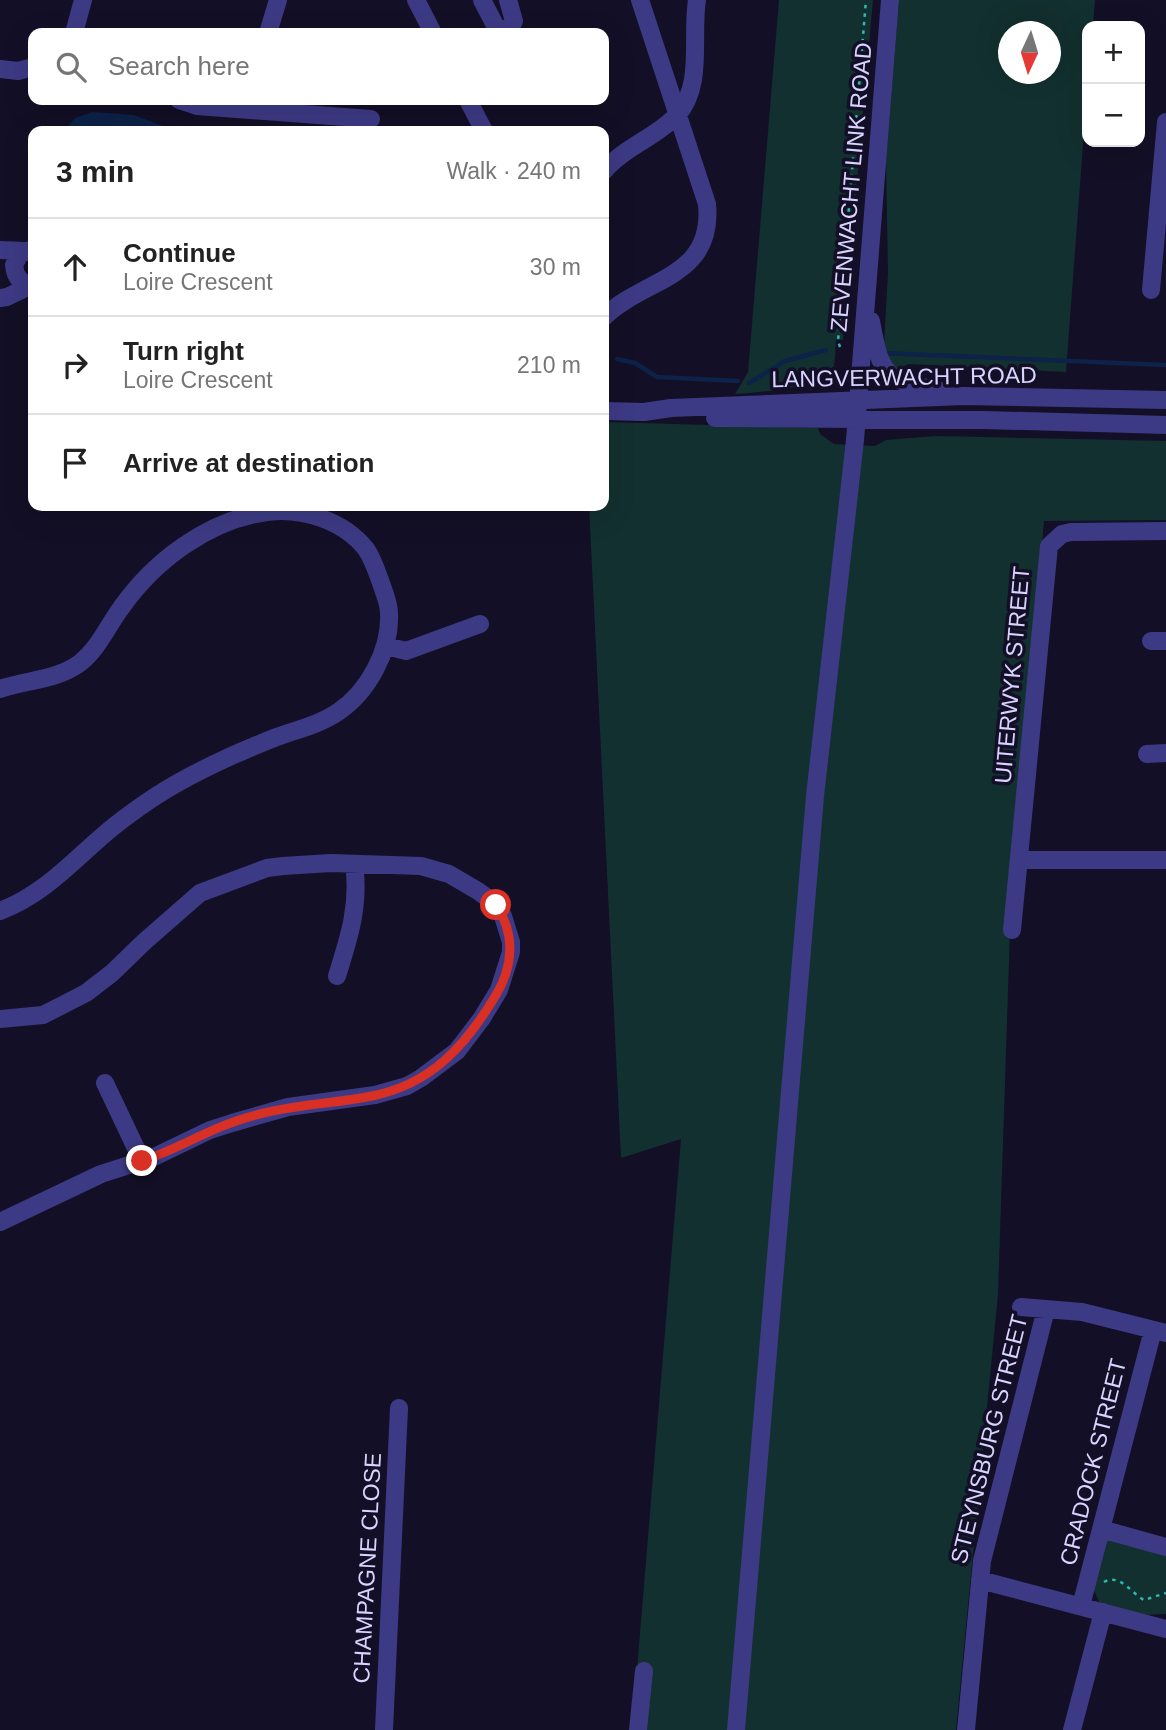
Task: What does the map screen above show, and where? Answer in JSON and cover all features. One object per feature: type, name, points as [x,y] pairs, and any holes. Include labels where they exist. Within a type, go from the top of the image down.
[{"type":"street","points":[[75,28],[83,0]]},
{"type":"street","points":[[270,28],[278,0]]},
{"type":"street","points":[[416,0],[430,28]]},
{"type":"street","points":[[508,0],[514,21],[508,28]]},
{"type":"street","points":[[609,313],[628,298],[683,268],[697,253],[706,235],[707,204],[640,0]]},
{"type":"street","points":[[609,166],[677,116],[687,99],[692,82],[697,0]]},
{"type":"street","name":"ZEVENWACHT LINK ROAD","points":[[736,1730],[814,796],[855,440],[890,0]]},
{"type":"street","points":[[484,1],[494,24],[500,28]]},
{"type":"street","points":[[0,69],[18,71],[28,68]]},
{"type":"street","points":[[195,105],[248,105],[371,119]]},
{"type":"street","points":[[471,105],[481,126]]},
{"type":"street","points":[[1151,290],[1163,188],[1166,122]]},
{"type":"street","points":[[0,250],[28,250]]},
{"type":"street","points":[[23,280],[16,259],[28,251]]},
{"type":"street","points":[[0,260],[23,280]]},
{"type":"street","points":[[0,296],[7,298],[23,280]]},
{"type":"street","points":[[867,297],[879,362],[886,372],[904,382],[963,396]]},
{"type":"street","name":"LANGVERWACHT ROAD","points":[[644,412],[671,408],[963,396],[1166,400]]},
{"type":"street","name":"LANGVERWACHT ROAD","points":[[609,411],[644,412],[672,417],[1166,425]]},
{"type":"street","points":[[0,689],[50,677],[79,663],[96,646],[138,584],[166,559],[211,529],[268,512],[298,512],[352,533],[368,552],[390,610],[386,646],[352,702],[335,713],[240,752],[186,778],[114,826],[36,894],[0,911]]},
{"type":"street","name":"UITERWYK STREET","points":[[1012,930],[1049,546],[1062,534],[1071,532],[1166,531]]},
{"type":"street","points":[[386,646],[399,651],[416,649],[480,624]]},
{"type":"street","points":[[1147,754],[1166,753]]},
{"type":"street","points":[[1020,860],[1166,860]]},
{"type":"street","points":[[0,1019],[43,1015],[86,993],[201,893],[268,868],[301,864],[421,866],[449,874],[478,891],[496,905],[508,928],[511,953],[499,990],[482,1018],[457,1051],[407,1086],[375,1095],[256,1115],[209,1130],[142,1161],[101,1174],[0,1222]]},
{"type":"street","points":[[337,976],[354,921],[357,883],[354,864]]},
{"type":"street","points":[[105,1083],[142,1161]]},
{"type":"street","points":[[1021,1307],[1082,1312],[1159,1331]]},
{"type":"street","name":"STEYNSBURG STREET","points":[[966,1730],[982,1561],[1046,1309]]},
{"type":"street","name":"CRADOCK STREET","points":[[1082,1606],[1101,1529],[1159,1331]]},
{"type":"street","name":"CHAMPAGNE CLOSE","points":[[384,1730],[399,1408]]},
{"type":"street","points":[[1101,1529],[1166,1547]]},
{"type":"street","points":[[980,1580],[1166,1629]]},
{"type":"street","points":[[1072,1730],[1103,1612]]},
{"type":"street","points":[[1141,1622],[1166,1620]]},
{"type":"street","points":[[638,1730],[644,1671]]},
{"type":"path","points":[[840,347],[838,341],[842,281],[866,0]]},
{"type":"path","points":[[1087,1583],[1099,1585],[1108,1579],[1115,1580],[1140,1599],[1147,1601],[1166,1593]]},
{"type":"green space","points":[[779,0],[873,0],[843,340],[836,340],[834,366],[825,378],[786,388],[735,394],[748,372]]},
{"type":"green space","points":[[899,0],[1095,0],[1093,21],[1082,21],[1083,147],[1066,372],[909,364],[897,369],[887,359],[884,345],[888,273],[886,161]]},
{"type":"green space","points":[[609,422],[818,428],[820,434],[834,444],[875,446],[886,440],[935,436],[1166,441],[1166,520],[1044,521],[1010,931],[998,1294],[956,1730],[632,1730],[681,1139],[621,1158],[589,511],[609,511]]},
{"type":"green space","points":[[1110,1539],[1166,1553],[1166,1614],[1143,1615],[1100,1604],[1092,1586],[1105,1542]]},
{"type":"water","points":[[92,112],[134,115],[163,126],[68,126],[75,118]]},
{"type":"waterway","points":[[749,383],[785,361],[826,350]]},
{"type":"waterway","points":[[882,353],[1166,365]]},
{"type":"waterway","points":[[617,359],[635,363],[657,377],[738,381]]},
{"type":"route","points":[[142,1161],[209,1130],[256,1115],[288,1107],[375,1095],[407,1086],[437,1067],[469,1037],[499,990],[508,967],[511,942],[508,928],[496,905]]}]
